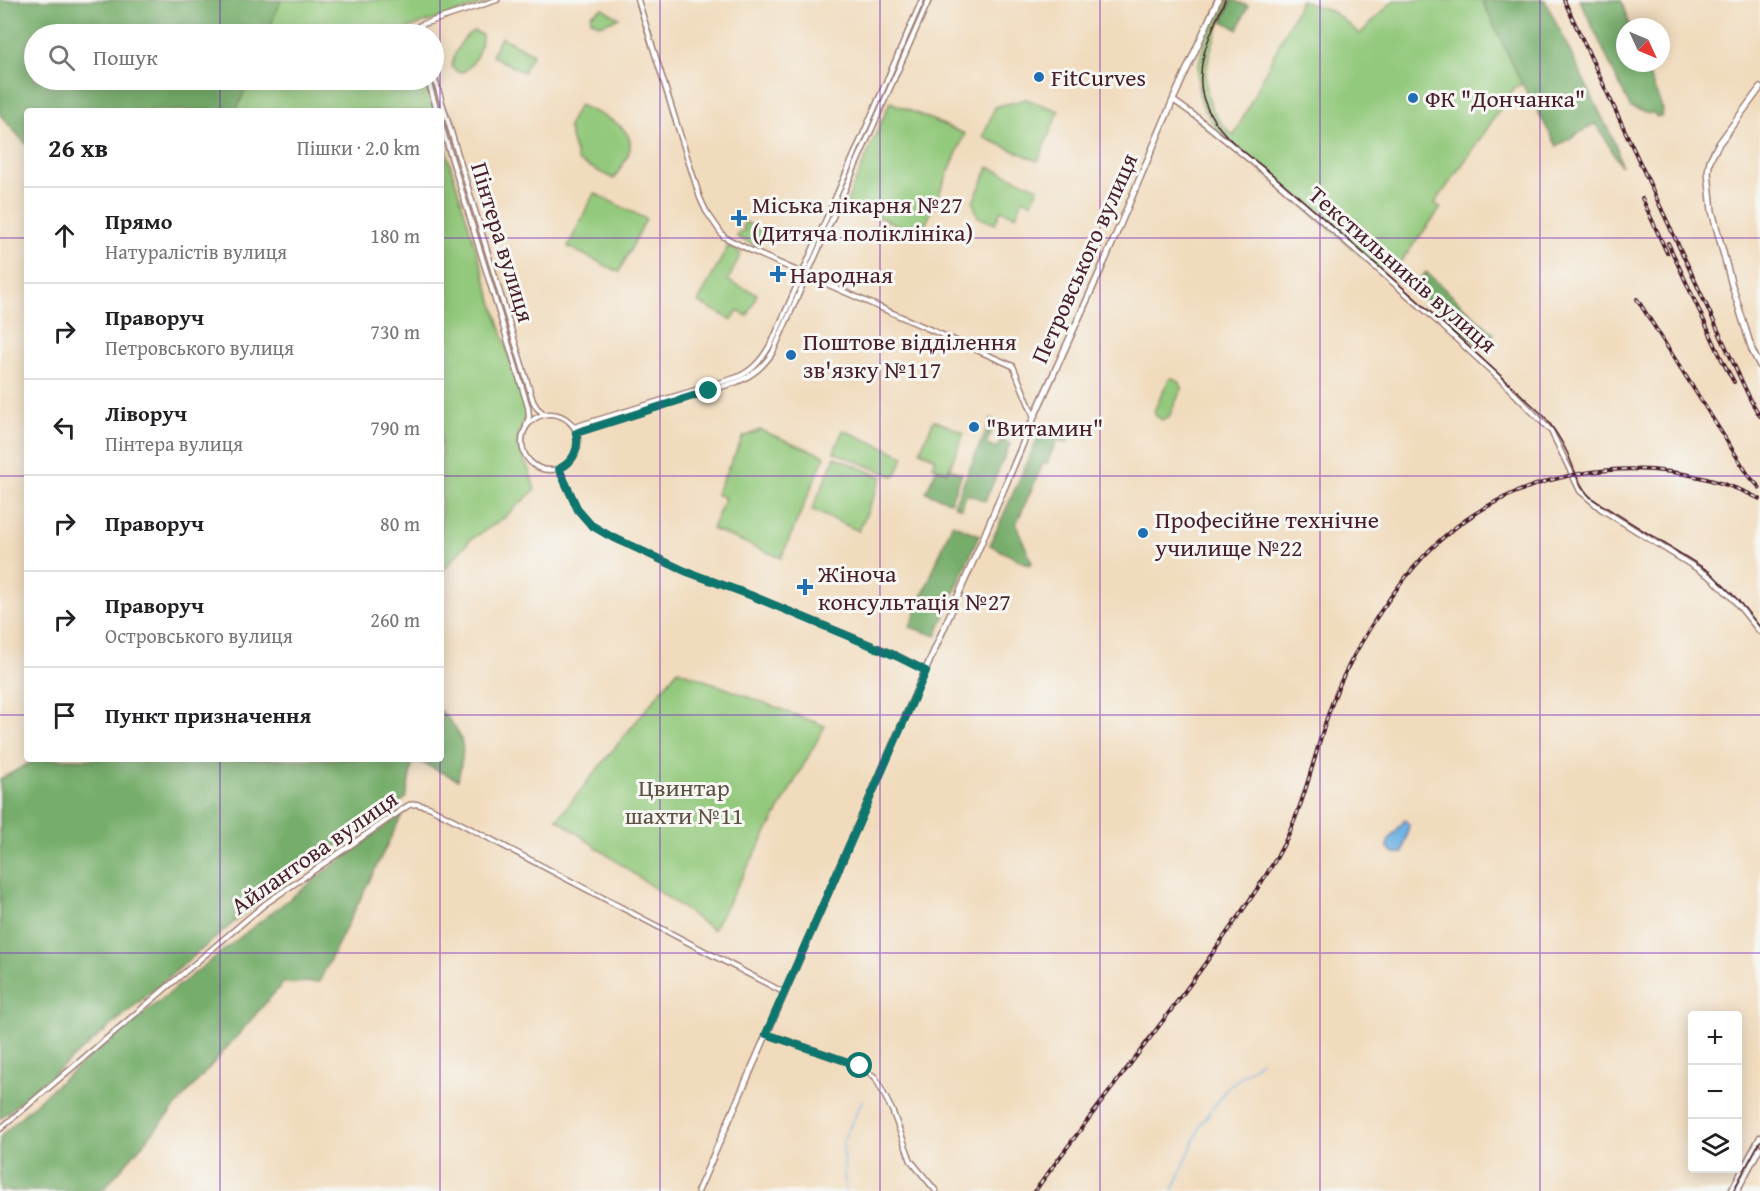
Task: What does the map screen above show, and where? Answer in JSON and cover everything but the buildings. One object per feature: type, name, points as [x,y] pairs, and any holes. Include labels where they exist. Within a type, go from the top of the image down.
[{"type":"main road","name":"Петровського вулиця","points":[[696,1191],[785,993],[1034,417],[1218,0]]},
{"type":"main road","points":[[1760,88],[1710,160],[1708,185],[1712,211],[1731,282],[1752,350],[1760,366]]},
{"type":"street","points":[[423,24],[497,0]]},
{"type":"street","points":[[638,0],[700,198],[719,232],[728,240],[1013,366],[1034,417]]},
{"type":"street","points":[[574,427],[709,391],[751,376],[767,361],[922,0]]},
{"type":"street","points":[[576,433],[746,373],[760,361],[773,340],[804,274],[928,0]]},
{"type":"street","points":[[431,90],[436,108]]},
{"type":"street","name":"Пінтера вулиця","points":[[438,90],[444,108]]},
{"type":"street","name":"Текстильників вулиця","points":[[1173,99],[1277,182],[1503,382],[1551,431],[1580,491],[1601,509],[1716,581],[1760,632]]},
{"type":"street","name":"Пінтера вулиця","points":[[444,109],[533,401],[544,414]]},
{"type":"street","name":"Пінтера вулиця","points":[[444,134],[528,407],[529,417],[526,426]]},
{"type":"street","points":[[709,391],[710,386]]},
{"type":"street","points":[[544,414],[560,416],[570,422],[576,433],[578,444],[575,453],[570,461],[559,469],[543,469],[527,459],[521,444],[526,426],[536,417],[544,414]]},
{"type":"street","points":[[559,469],[578,510],[591,525],[608,535],[685,571],[750,595],[896,656],[926,671]]},
{"type":"street","name":"Айлантова вулиця","points":[[0,1129],[265,904],[409,805],[429,807],[785,993]]},
{"type":"street","points":[[766,1034],[860,1066],[875,1077],[892,1110],[911,1161],[936,1191]]},
{"type":"street","points":[[1731,1191],[1760,1137]]},
{"type":"street","points":[[1737,1191],[1760,1148]]},
{"type":"green space","points":[[0,0],[281,0],[271,24],[24,24],[24,90],[245,90],[237,108],[24,108],[24,142],[0,115]]},
{"type":"green space","points":[[281,0],[497,0],[421,24],[271,24]]},
{"type":"green space","points":[[1222,0],[1230,0],[1210,53],[1206,71],[1206,88],[1210,104],[1219,121],[1234,136],[1301,0],[1335,13],[1360,34],[1394,0],[1482,0],[1522,84],[1515,87],[1435,203],[1441,208],[1393,272],[1384,265],[1378,270],[1217,133],[1202,103],[1198,77],[1202,50]]},
{"type":"green space","points":[[1232,0],[1248,6],[1238,30],[1223,21]]},
{"type":"green space","points":[[1482,0],[1545,0],[1617,148],[1621,166],[1596,123],[1557,146],[1522,84]]},
{"type":"green space","points":[[1580,0],[1621,0],[1627,18],[1616,18],[1616,72],[1648,72],[1663,110],[1661,117],[1657,117],[1652,112],[1649,114],[1630,107]]},
{"type":"green space","points":[[602,8],[619,18],[600,25],[591,20],[591,15]]},
{"type":"green space","points":[[474,31],[482,35],[477,55],[468,68],[463,72],[457,72],[452,67],[456,52],[462,41]]},
{"type":"green space","points":[[501,37],[533,54],[523,72],[492,56]]},
{"type":"green space","points":[[245,90],[427,90],[433,108],[237,108]]},
{"type":"green space","points":[[1026,99],[1059,111],[1038,161],[983,137],[995,107]]},
{"type":"green space","points":[[890,102],[965,134],[921,235],[846,203]]},
{"type":"green space","points":[[579,105],[620,126],[630,140],[630,149],[614,179],[578,161],[568,126]]},
{"type":"green space","points":[[444,145],[525,408],[526,416],[519,434],[518,447],[535,490],[504,518],[470,540],[444,570]]},
{"type":"green space","points":[[989,167],[1038,188],[1032,203],[1023,199],[1016,216],[1001,210],[995,224],[978,217],[973,202]]},
{"type":"green space","points":[[594,193],[646,219],[619,272],[568,247]]},
{"type":"green space","points":[[745,222],[763,231],[756,246],[737,237],[740,231],[744,232],[745,229],[742,227]]},
{"type":"green space","points":[[728,246],[741,253],[728,281],[757,294],[748,316],[737,311],[732,320],[698,302]]},
{"type":"green space","points":[[1426,272],[1494,334],[1481,348],[1402,280],[1405,277],[1415,286]]},
{"type":"green space","points":[[1169,379],[1179,381],[1182,388],[1169,417],[1162,420],[1156,416],[1154,411]]},
{"type":"green space","points":[[991,419],[996,421],[986,444],[997,448],[1001,440],[1010,444],[985,501],[967,494],[961,508],[954,505]]},
{"type":"green space","points":[[934,420],[964,433],[948,472],[932,466],[935,458],[920,451]]},
{"type":"green space","points":[[1042,429],[1069,441],[1065,443],[1057,440],[1047,463],[1044,462],[1016,524],[1032,563],[1028,565],[990,545]]},
{"type":"green space","points":[[760,430],[825,456],[781,558],[712,529],[725,498],[716,494],[743,437]]},
{"type":"green space","points":[[843,430],[904,456],[895,477],[834,452]]},
{"type":"green space","points":[[835,457],[882,477],[859,531],[812,510]]},
{"type":"green space","points":[[937,468],[947,472],[949,468],[962,474],[950,502],[926,492]]},
{"type":"green space","points":[[952,524],[979,535],[936,636],[910,627]]},
{"type":"green space","name":"Цвинтар шахти №11","points":[[678,670],[825,726],[713,930],[557,819]]},
{"type":"green space","points":[[444,714],[456,728],[462,742],[463,750],[458,780],[420,762],[444,762]]},
{"type":"green space","points":[[31,762],[412,762],[406,798],[276,887],[0,1119],[0,779]]},
{"type":"green space","points":[[403,813],[319,982],[283,983],[102,1191],[0,1191],[0,1137],[20,1118],[124,1029]]},
{"type":"water","points":[[1405,820],[1409,825],[1403,853],[1393,852],[1387,845]]},
{"type":"waterway","points":[[1173,1191],[1201,1124],[1227,1088],[1261,1061]]},
{"type":"waterway","points":[[845,1191],[843,1141],[863,1099]]},
{"type":"tram line","points":[[1225,0],[1202,61],[1201,87],[1210,113],[1226,135],[1407,291],[1544,416],[1554,429],[1580,482],[1591,498],[1710,572],[1737,599],[1760,627]]},
{"type":"tram line","points":[[1733,1191],[1760,1141]]},
{"type":"railway","points":[[1564,0],[1760,416]]},
{"type":"railway","points":[[1642,198],[1667,253]]},
{"type":"railway","points":[[1668,243],[1734,382]]},
{"type":"railway","points":[[1637,299],[1749,476],[1760,488]]},
{"type":"railway","points":[[1035,1191],[1197,975],[1271,867],[1298,812],[1326,721],[1343,677],[1379,613],[1424,556],[1458,525],[1497,501],[1539,484],[1583,473],[1628,469],[1673,472],[1718,482],[1760,499]]},
{"type":"place","name":"FitCurves","points":[[1039,77]]},
{"type":"place","name":"ФК \"Дончанка\"","points":[[1413,98]]},
{"type":"place","name":"Міська лікарня №27 (Дитяча поліклініка)","points":[[739,218]]},
{"type":"place","name":"Народная","points":[[778,274]]},
{"type":"place","name":"Поштове відділення зв'язку №117","points":[[791,355]]},
{"type":"place","name":"\"Витамин\"","points":[[974,427]]},
{"type":"place","name":"Професійне технічне училище №22","points":[[1143,533]]},
{"type":"place","name":"Жіноча консультація №27","points":[[805,587]]},
{"type":"route","points":[[709,391],[576,433],[578,444],[575,453],[570,461],[559,469],[578,510],[591,525],[608,535],[685,571],[750,595],[896,656],[926,671],[766,1034],[860,1066]]}]
